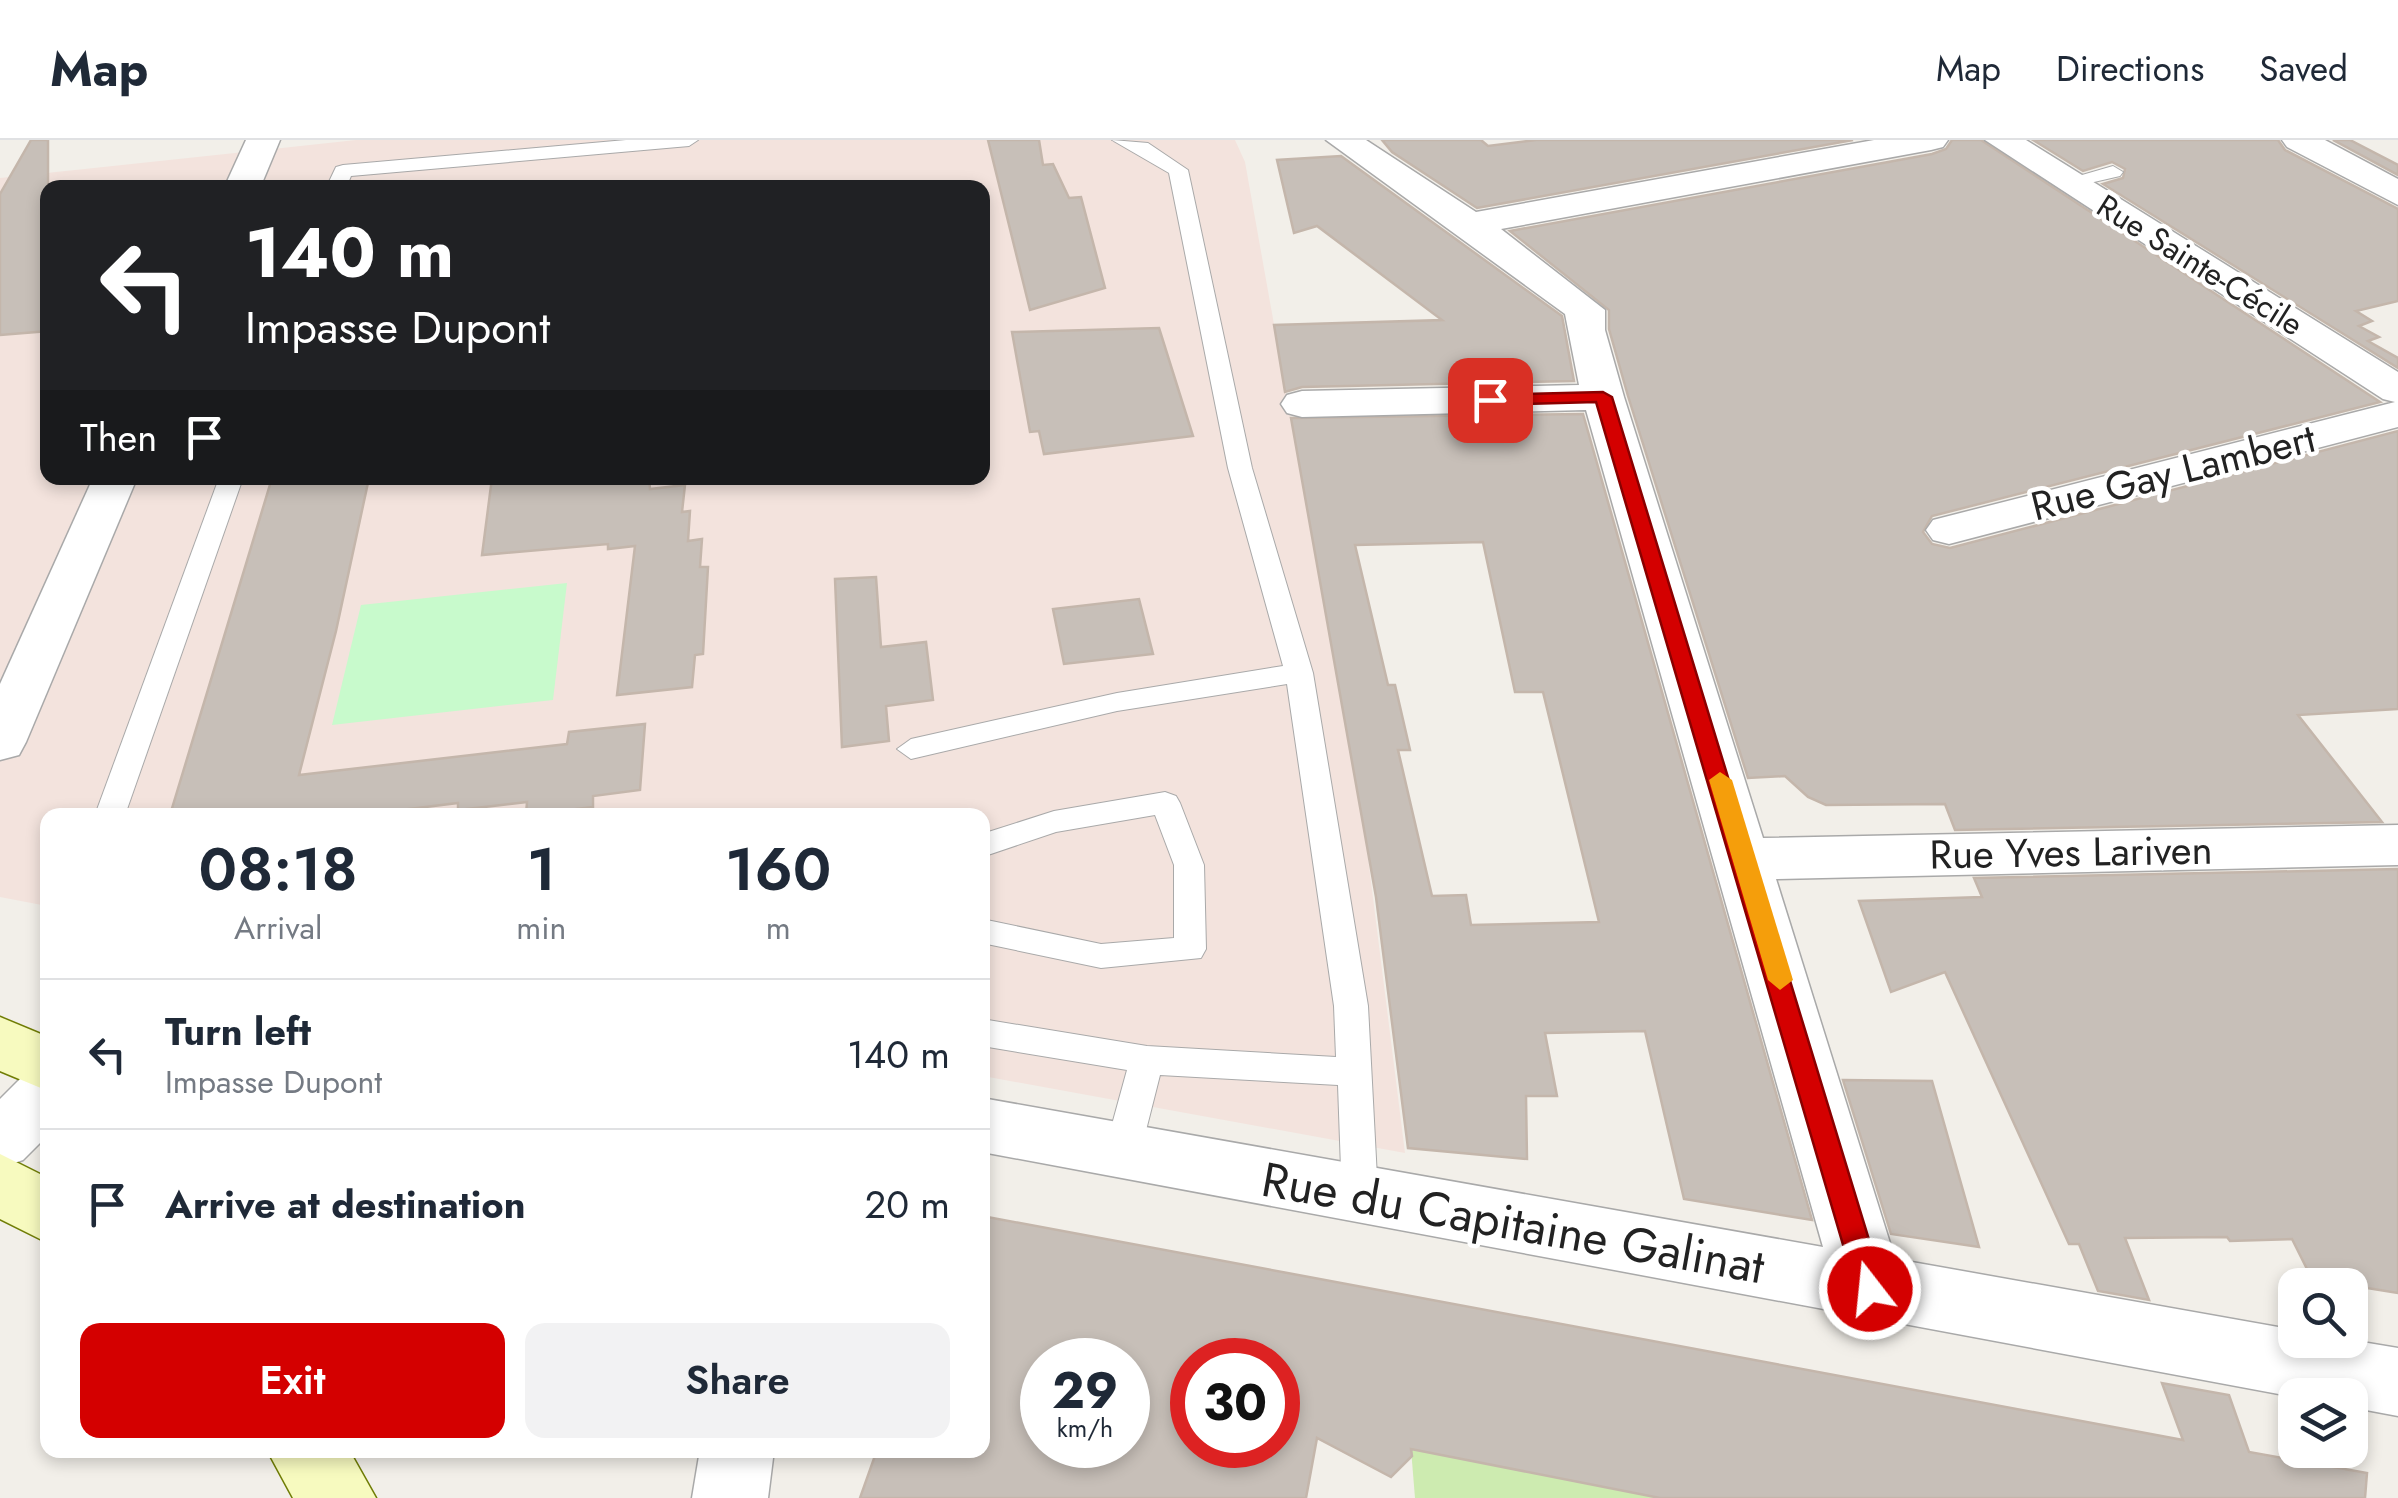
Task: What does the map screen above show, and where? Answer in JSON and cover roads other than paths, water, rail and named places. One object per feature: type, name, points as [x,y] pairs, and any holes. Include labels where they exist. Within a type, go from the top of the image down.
[{"type":"main road","points":[[0,1042],[40,1062]]},
{"type":"main road","points":[[0,1184],[40,1209]]},
{"type":"main road","points":[[310,1458],[338,1498]]},
{"type":"street","points":[[245,180],[262,140]]},
{"type":"street","points":[[1343,140],[1470,224],[1584,310],[1584,330],[1603,397],[1745,859],[1870,1289]]},
{"type":"street","points":[[1470,224],[1930,140]]},
{"type":"street","name":"Rue Sainte-Cécile","points":[[2002,140],[2398,390]]},
{"type":"street","points":[[2299,140],[2398,194]]},
{"type":"street","points":[[1302,404],[1603,397]]},
{"type":"street","name":"Rue Gay Lambert","points":[[1949,530],[2398,414]]},
{"type":"street","points":[[0,742],[113,485]]},
{"type":"street","name":"Rue Yves Lariven","points":[[1745,859],[2398,845]]},
{"type":"street","points":[[0,1141],[40,1100]]},
{"type":"street","name":"Rue du Capitaine Galinat","points":[[990,1125],[1360,1197],[2398,1382]]},
{"type":"street","points":[[730,1498],[736,1458]]},
{"type":"lane","points":[[340,180],[344,171],[689,140]]},
{"type":"lane","points":[[1121,140],[1178,170],[1240,468],[1298,673],[1352,1006],[1360,1197]]},
{"type":"lane","points":[[2068,182],[2114,172]]},
{"type":"lane","points":[[113,808],[228,485]]},
{"type":"lane","points":[[911,749],[1117,702],[1298,673]]},
{"type":"lane","points":[[990,843],[1054,822],[1166,803],[1189,865],[1190,950],[1101,956],[990,933]]},
{"type":"lane","points":[[990,1033],[1146,1060],[1356,1072]]},
{"type":"lane","points":[[1123,1150],[1146,1060]]}]
